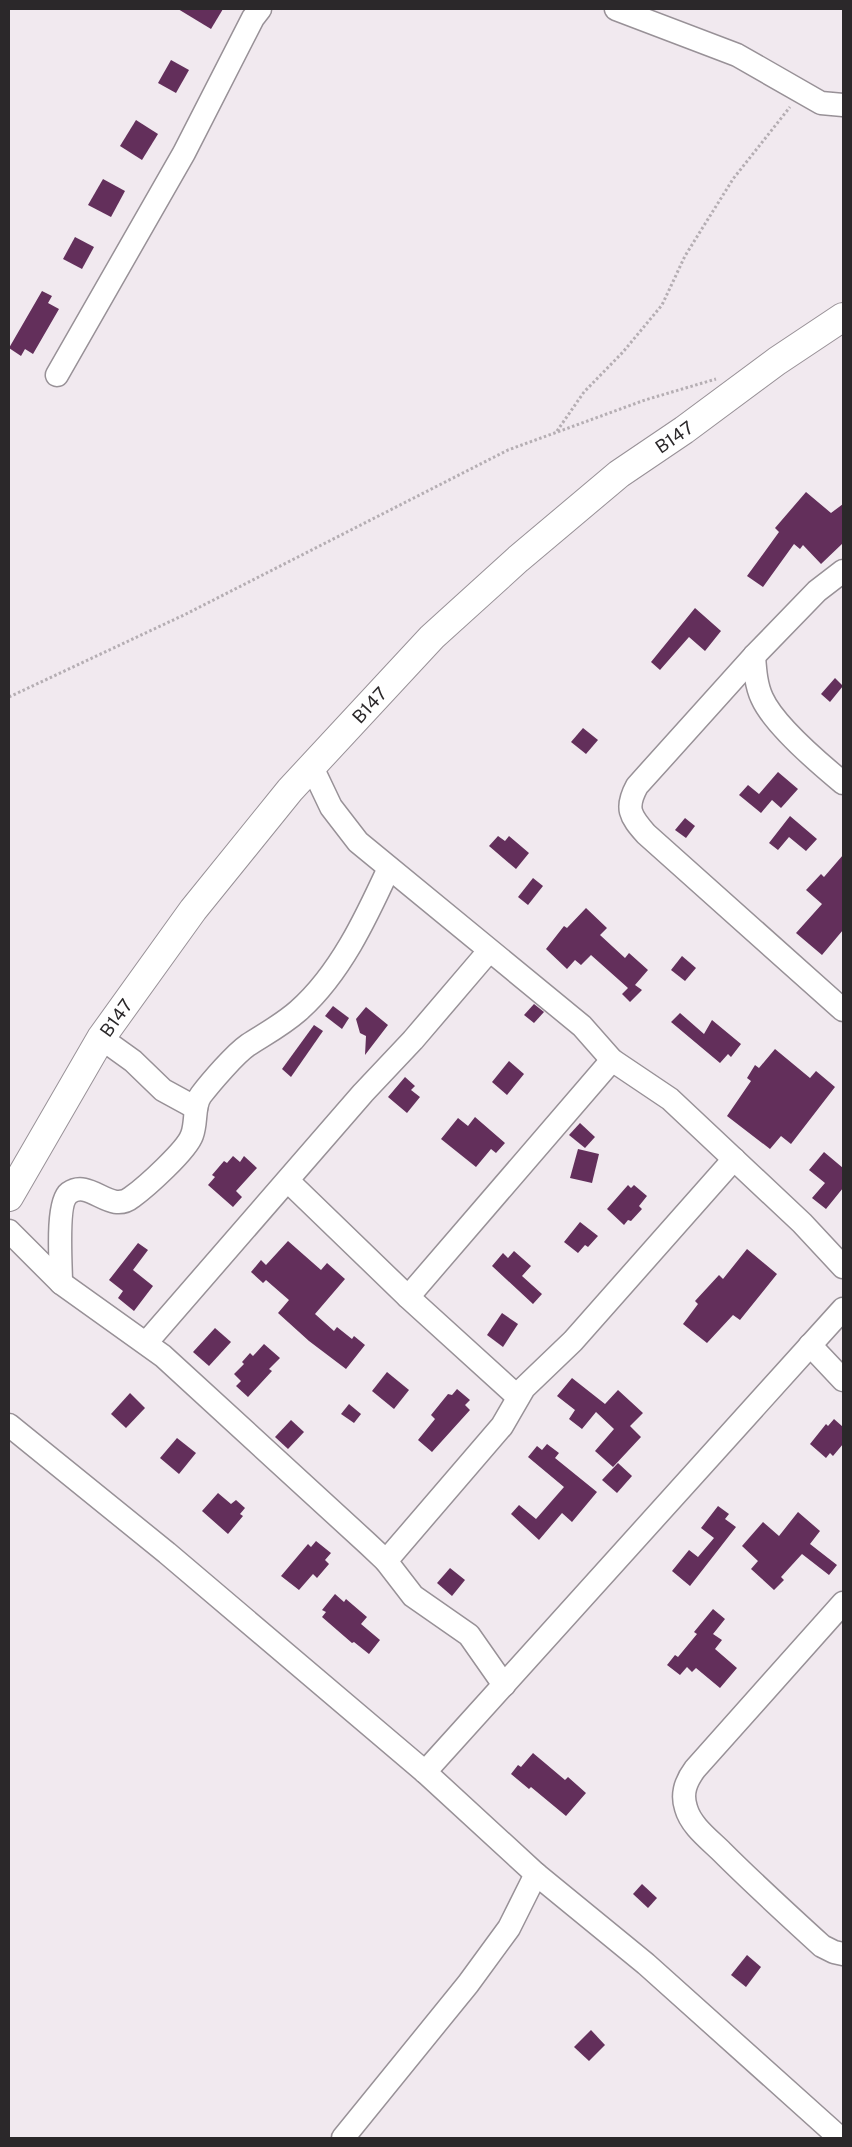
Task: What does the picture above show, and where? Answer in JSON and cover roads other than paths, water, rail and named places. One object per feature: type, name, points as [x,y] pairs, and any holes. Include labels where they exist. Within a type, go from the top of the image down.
[{"type":"main road","name":"B147","points":[[9,1197],[102,1038],[193,910],[311,765],[432,637],[518,559],[620,474],[684,430],[777,360],[843,317]]},
{"type":"street","points":[[56,375],[184,152],[253,18],[260,9]]},
{"type":"street","points":[[616,9],[737,55],[821,103],[843,105]]},
{"type":"street","points":[[843,571],[817,591],[754,656],[637,786],[632,796],[630,807],[631,816],[646,834],[843,1010]]},
{"type":"street","points":[[754,656],[758,687],[768,708],[806,750],[843,783]]},
{"type":"street","points":[[311,765],[339,818],[358,842],[582,1026],[612,1060],[664,1094],[802,1223],[843,1266]]},
{"type":"street","points":[[61,1283],[61,1213],[64,1200],[69,1193],[79,1190],[90,1191],[115,1203],[125,1202],[132,1198],[165,1167],[192,1137],[196,1122],[196,1108],[200,1096],[239,1053],[297,1012],[323,985],[370,908],[389,868]]},
{"type":"street","points":[[146,1343],[489,951]]},
{"type":"street","points":[[102,1038],[133,1061],[163,1090],[196,1108]]},
{"type":"street","points":[[408,1297],[612,1060]]},
{"type":"street","points":[[386,1561],[502,1426],[518,1397],[536,1376],[573,1341],[734,1159]]},
{"type":"street","points":[[288,1181],[408,1297],[518,1397]]},
{"type":"street","points":[[9,1231],[61,1283],[146,1343],[198,1388],[386,1561],[413,1596],[469,1635],[504,1685]]},
{"type":"street","points":[[425,1772],[843,1309]]},
{"type":"street","points":[[810,1346],[843,1380]]},
{"type":"street","points":[[9,1424],[167,1553],[425,1772],[536,1874],[646,1964],[821,2130],[840,2138]]},
{"type":"street","points":[[843,1603],[695,1769],[688,1779],[684,1798],[689,1816],[698,1828],[746,1876],[822,1946],[843,1954]]},
{"type":"street","points":[[343,2138],[486,1960],[509,1928],[536,1874]]},
{"type":"street","points":[[362,2115],[362,2138]]}]
